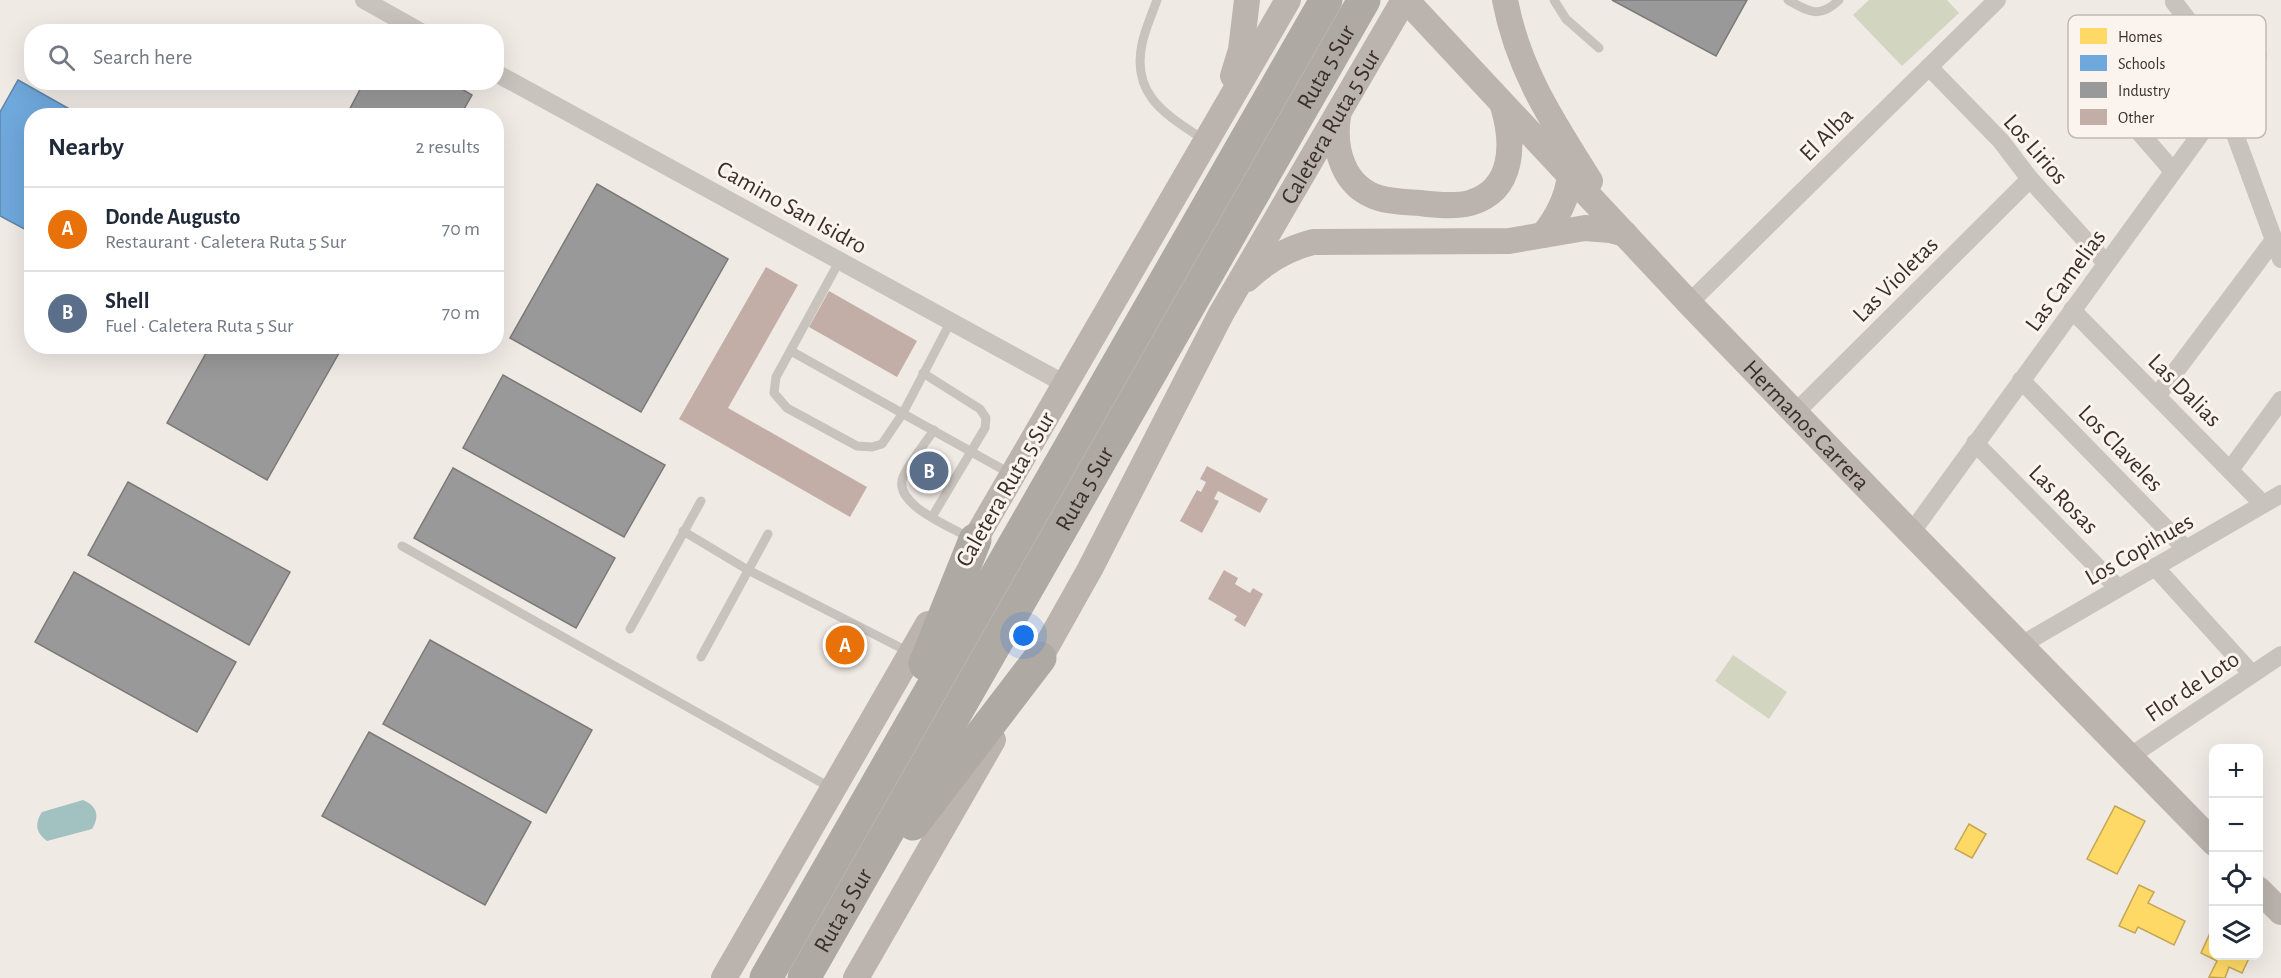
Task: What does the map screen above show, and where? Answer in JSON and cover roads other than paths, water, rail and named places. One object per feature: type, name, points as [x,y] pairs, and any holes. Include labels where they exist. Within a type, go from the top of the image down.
[{"type":"highway","name":"Ruta 5 Sur","points":[[766,978],[1326,0]]},
{"type":"highway","name":"Ruta 5 Sur","points":[[805,975],[1364,0]]},
{"type":"highway","points":[[868,800],[975,540]]},
{"type":"highway","points":[[805,975],[922,811],[1040,658]]},
{"type":"main road","points":[[1210,133],[1233,76],[1240,50],[1247,0]]},
{"type":"main road","name":"Caletera Ruta 5 Sur","points":[[724,978],[1288,0]]},
{"type":"main road","name":"Caletera Ruta 5 Sur","points":[[856,978],[1095,560],[1188,376],[1236,289],[1405,0]]},
{"type":"main road","name":"Hermanos Carrera","points":[[1405,0],[1689,303],[2209,838]]},
{"type":"main road","points":[[1505,0],[1514,36],[1539,98],[1552,122],[1625,234]]},
{"type":"main road","points":[[1338,113],[1337,140],[1342,165],[1354,183],[1363,190],[1372,196],[1392,201],[1459,205],[1478,200],[1486,195],[1504,172],[1509,154],[1510,136],[1502,103]]},
{"type":"main road","points":[[1543,235],[1563,204],[1570,176]]},
{"type":"main road","points":[[1236,289],[1252,274],[1280,255],[1293,248],[1314,242],[1509,241],[1585,228],[1625,234]]},
{"type":"main road","points":[[2263,893],[2281,912]]},
{"type":"street","points":[[364,0],[407,24]]},
{"type":"street","name":"El Alba","points":[[1689,303],[1998,0]]},
{"type":"street","points":[[2174,2],[2184,15]]},
{"type":"street","name":"Los Lirios","points":[[1929,67],[2001,141],[2030,179],[2106,263]]},
{"type":"street","name":"Camino San Isidro","points":[[504,77],[1065,384]]},
{"type":"street","points":[[2144,138],[2173,171]]},
{"type":"street","name":"Las Camelias","points":[[1911,533],[2197,138]]},
{"type":"street","points":[[2236,138],[2281,259]]},
{"type":"street","name":"Las Violetas","points":[[1795,413],[2030,179]]},
{"type":"street","points":[[2157,396],[2274,240]]},
{"type":"street","name":"Las Dalias","points":[[2072,310],[2264,504]]},
{"type":"street","name":"Los Claveles","points":[[2021,380],[2186,549]]},
{"type":"street","points":[[2230,470],[2281,400]]},
{"type":"street","name":"Las Rosas","points":[[1975,443],[2118,588]]},
{"type":"street","name":"Los Copihues","points":[[2021,645],[2281,494]]},
{"type":"street","points":[[2155,567],[2252,674]]},
{"type":"street","name":"Flor de Loto","points":[[2129,756],[2281,655]]},
{"type":"lane","points":[[1157,0],[1142,43],[1139,70],[1146,93],[1164,113],[1210,133]]},
{"type":"lane","points":[[1554,0],[1566,19],[1599,48]]},
{"type":"lane","points":[[1788,0],[1805,10],[1816,13],[1827,10],[1839,0]]},
{"type":"lane","points":[[840,260],[776,377],[774,393],[787,408],[857,446],[872,447],[882,444],[903,413],[951,321]]},
{"type":"lane","points":[[791,351],[1013,475]]},
{"type":"lane","points":[[923,374],[980,410],[986,418],[985,428],[972,452],[932,517]]},
{"type":"lane","points":[[934,430],[903,478],[902,491],[909,502],[975,540]]},
{"type":"lane","points":[[630,629],[701,501]]},
{"type":"lane","points":[[683,531],[748,570],[912,653]]},
{"type":"lane","points":[[700,657],[768,534]]},
{"type":"lane","points":[[402,546],[833,789]]},
{"type":"water","points":[[83,800],[96,812],[96,820],[92,829],[47,841],[40,835],[37,824],[42,812]]},
{"type":"place","name":"Shell","points":[[929,471]]},
{"type":"place","name":"Donde Augusto","points":[[845,645]]}]
